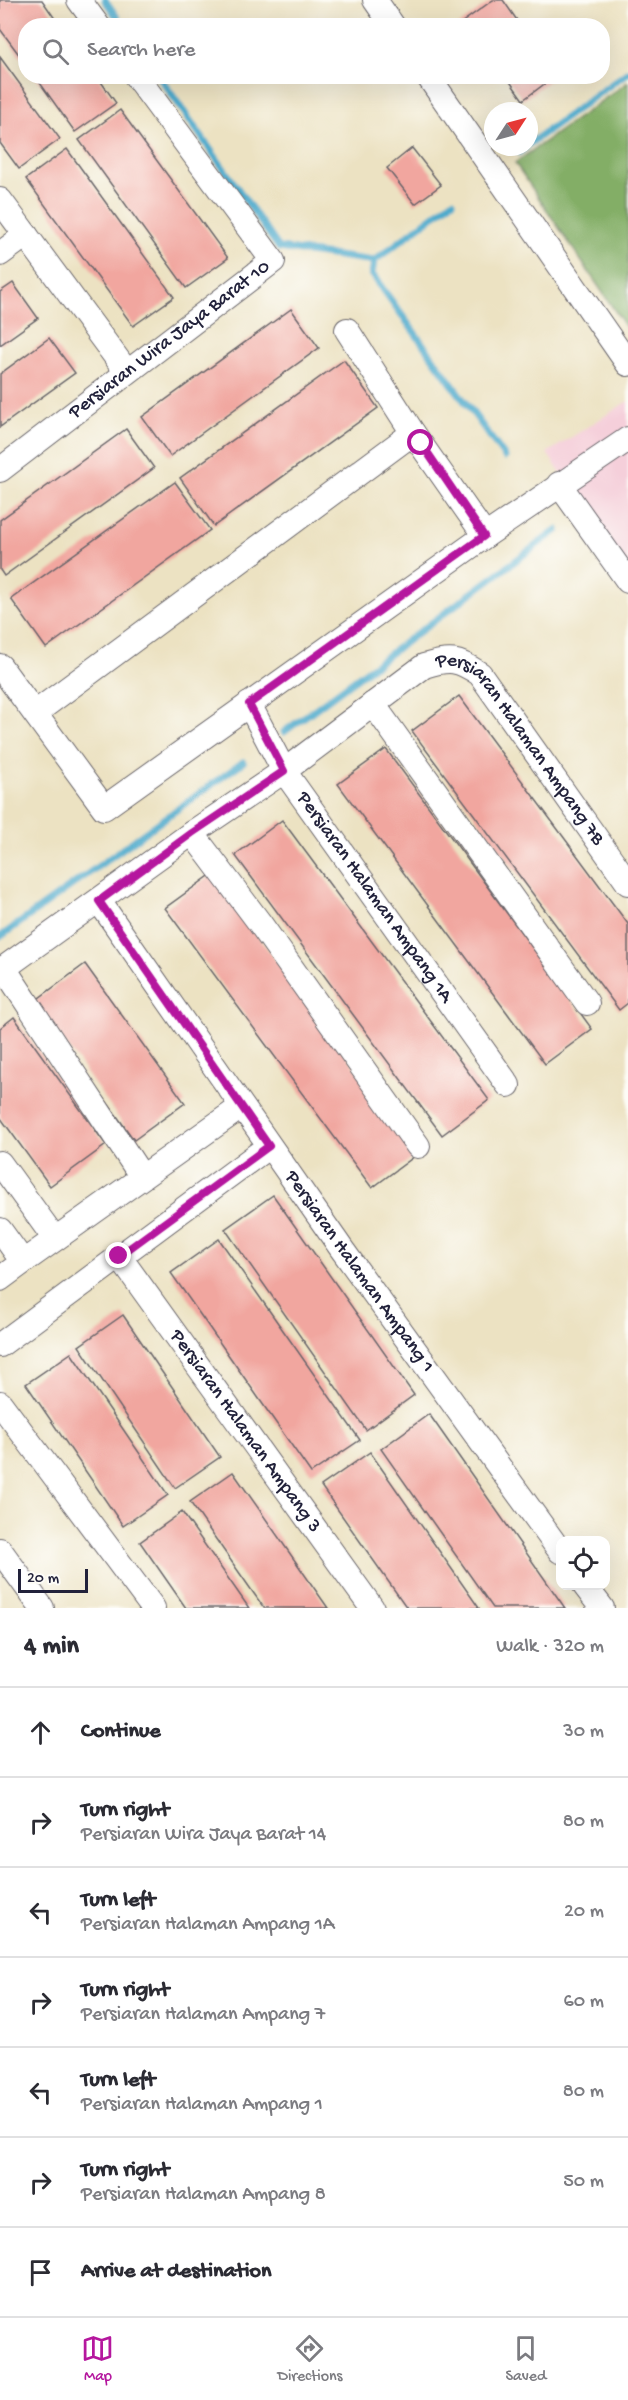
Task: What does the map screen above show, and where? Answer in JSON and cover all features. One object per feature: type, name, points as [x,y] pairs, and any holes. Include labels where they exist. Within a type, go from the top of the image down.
[{"type":"street","points":[[79,0],[92,18]]},
{"type":"street","points":[[375,0],[387,18]]},
{"type":"street","name":"Persiaran Wira Jaya Barat 10","points":[[0,470],[273,261],[142,84]]},
{"type":"street","points":[[434,84],[628,364]]},
{"type":"street","points":[[0,200],[127,372]]},
{"type":"street","points":[[0,254],[26,235]]},
{"type":"street","points":[[346,330],[484,536]]},
{"type":"street","points":[[35,713],[413,433]]},
{"type":"street","points":[[0,666],[104,808],[484,536],[628,439]]},
{"type":"street","points":[[559,484],[628,581]]},
{"type":"street","name":"Persiaran Halaman Ampang 7B","points":[[373,705],[424,666],[444,660],[464,663],[480,674],[628,883]]},
{"type":"street","name":"Persiaran Halaman Ampang 1A","points":[[249,704],[284,771],[508,1085]]},
{"type":"street","points":[[142,1177],[2,969],[192,833],[284,771],[373,705],[587,1003]]},
{"type":"street","points":[[192,833],[259,922],[418,1146]]},
{"type":"street","name":"Persiaran Halaman Ampang 1","points":[[99,901],[241,1107],[556,1544]]},
{"type":"street","points":[[0,1279],[241,1107]]},
{"type":"street","points":[[0,1345],[269,1146]]},
{"type":"street","points":[[0,1163],[55,1239]]},
{"type":"street","points":[[0,1230],[23,1262]]},
{"type":"street","name":"Persiaran Halaman Ampang 3","points":[[119,1256],[372,1608]]},
{"type":"street","points":[[0,1403],[153,1608]]},
{"type":"street","points":[[0,1550],[42,1608]]},
{"type":"street","points":[[588,1590],[602,1608]]},
{"type":"shaded area","points":[[628,401],[628,573],[547,453]]},
{"type":"green space","points":[[628,82],[628,330],[515,163],[525,156],[538,156],[538,147]]},
{"type":"building","points":[[0,0],[42,0],[54,18],[18,18],[18,53],[0,29]]},
{"type":"building","points":[[493,0],[503,0],[515,18],[468,18]]},
{"type":"building","points":[[0,57],[60,139],[19,169],[0,143]]},
{"type":"building","points":[[41,84],[103,84],[116,103],[75,132]]},
{"type":"building","points":[[512,84],[544,84],[523,100]]},
{"type":"building","points":[[120,110],[228,258],[186,288],[79,140]]},
{"type":"building","points":[[412,148],[441,185],[415,204],[387,168]]},
{"type":"building","points":[[67,149],[174,297],[133,326],[26,179]]},
{"type":"building","points":[[13,283],[38,318],[0,345],[0,292]]},
{"type":"building","points":[[291,309],[319,348],[170,456],[142,417]]},
{"type":"building","points":[[49,338],[75,373],[0,427],[0,374]]},
{"type":"building","points":[[344,360],[378,408],[214,526],[180,478]]},
{"type":"building","points":[[126,429],[154,468],[4,576],[0,570],[0,520]]},
{"type":"building","points":[[175,482],[210,530],[46,648],[11,599]]},
{"type":"building","points":[[459,696],[628,924],[628,1003],[619,1010],[412,731]]},
{"type":"building","points":[[386,749],[592,1029],[545,1064],[338,784]]},
{"type":"building","points":[[282,820],[489,1100],[442,1135],[235,855]]},
{"type":"building","points":[[212,874],[419,1153],[372,1188],[165,908]]},
{"type":"building","points":[[85,964],[185,1103],[134,1140],[35,1001]]},
{"type":"building","points":[[14,1017],[106,1145],[50,1186],[0,1117],[0,1028]]},
{"type":"building","points":[[273,1195],[414,1395],[366,1430],[225,1229]]},
{"type":"building","points":[[219,1239],[360,1440],[311,1473],[171,1273]]},
{"type":"building","points":[[123,1315],[220,1457],[175,1488],[79,1346]]},
{"type":"building","points":[[71,1353],[168,1495],[123,1526],[26,1384]]},
{"type":"building","points":[[429,1414],[565,1608],[493,1608],[381,1449]]},
{"type":"building","points":[[370,1452],[479,1608],[407,1608],[321,1486]]},
{"type":"building","points":[[233,1472],[328,1608],[264,1608],[190,1502]]},
{"type":"building","points":[[182,1512],[249,1608],[186,1608],[140,1542]]},
{"type":"waterway","points":[[105,0],[117,18]]},
{"type":"waterway","points":[[538,137],[628,72]]},
{"type":"waterway","points":[[165,84],[279,248],[374,261],[453,201]]},
{"type":"waterway","points":[[374,261],[372,274],[505,457]]},
{"type":"waterway","points":[[284,732],[557,530]]},
{"type":"waterway","points":[[0,937],[243,762]]},
{"type":"route","points":[[119,1256],[269,1146],[99,901],[192,833],[284,771],[249,704],[484,536],[421,443]]}]
